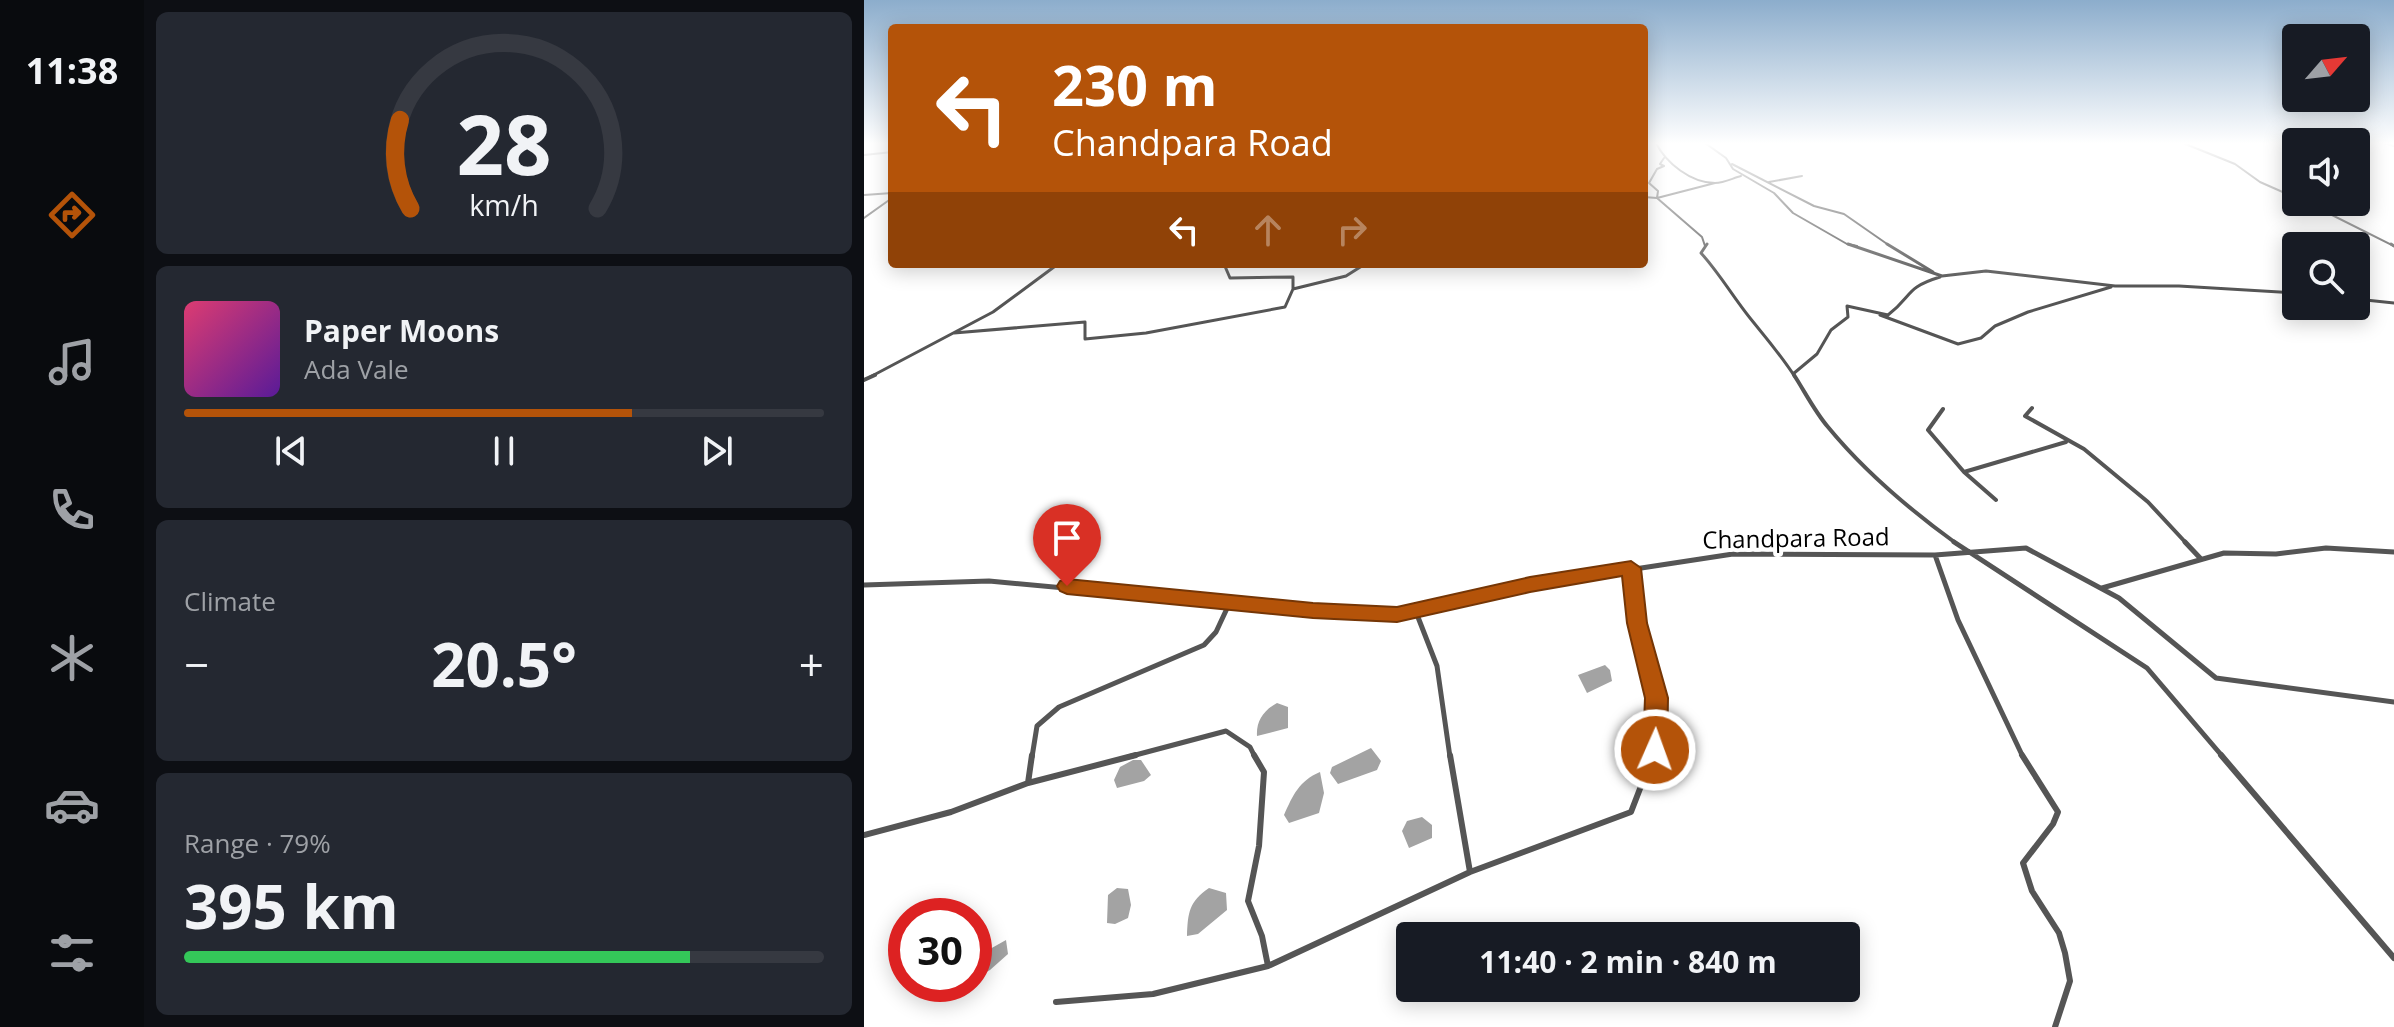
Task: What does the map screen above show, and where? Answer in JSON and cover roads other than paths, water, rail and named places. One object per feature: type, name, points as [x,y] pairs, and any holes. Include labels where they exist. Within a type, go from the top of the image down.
[{"type":"street","points":[[1658,191],[1657,198],[1666,209],[1702,237],[1707,244],[1701,253],[1725,280],[1749,317],[1770,338],[1827,426],[1874,475],[1915,514],[1968,552],[2147,668],[2394,958]]},
{"type":"street","points":[[1648,197],[1684,191]]},
{"type":"street","points":[[1770,191],[1793,213],[1847,244],[1942,276]]},
{"type":"street","points":[[1784,191],[1814,206],[1844,214],[1911,261],[1942,276]]},
{"type":"street","points":[[864,195],[888,193]]},
{"type":"street","points":[[864,218],[888,201]]},
{"type":"street","points":[[2334,216],[2394,246]]},
{"type":"street","points":[[864,380],[999,307],[1053,268]]},
{"type":"street","points":[[954,333],[1085,322],[1085,339],[1146,333],[1285,307],[1293,289],[1293,277],[1230,278],[1226,268]]},
{"type":"street","points":[[1293,289],[1346,276],[1359,268]]},
{"type":"street","points":[[1880,315],[1888,315],[1901,305],[1904,294],[1915,285],[1942,276],[1986,271],[2117,286],[2282,292]]},
{"type":"street","points":[[1793,374],[1817,354],[1831,330],[1848,317],[1847,306],[1958,344],[1981,338],[1995,326],[2028,312],[2117,286]]},
{"type":"street","points":[[2370,300],[2394,303]]},
{"type":"street","points":[[2032,408],[2025,416],[2066,442],[2084,449],[2148,502],[2201,559]]},
{"type":"street","points":[[1943,409],[1928,430],[1964,472],[1996,500]]},
{"type":"street","points":[[1964,472],[2066,442]]},
{"type":"street","name":"Chandpara Road","points":[[864,585],[989,581],[1313,611],[1397,614],[1530,585],[1733,554],[1935,555],[2026,548],[2102,588],[2136,610],[2216,678],[2394,702]]},
{"type":"street","points":[[2102,588],[2224,553],[2276,554],[2326,548],[2394,552]]},
{"type":"street","points":[[1935,555],[1958,620],[2026,764],[2058,812],[2056,824],[2035,842],[2023,863],[2032,891],[2059,933],[2065,953],[2070,981],[2055,1027]]},
{"type":"street","points":[[1056,1002],[1153,994],[1268,966],[1470,872],[1631,812],[1655,750],[1657,698],[1637,623],[1631,568]]},
{"type":"street","points":[[1028,783],[1037,726],[1059,707],[1173,657],[1192,653],[1213,641],[1230,602]]},
{"type":"street","points":[[1416,612],[1431,639],[1440,667],[1450,757],[1470,872]]},
{"type":"street","points":[[864,835],[951,812],[1028,783],[1226,731],[1250,747],[1264,772],[1259,846],[1248,901],[1262,936],[1268,966]]}]
